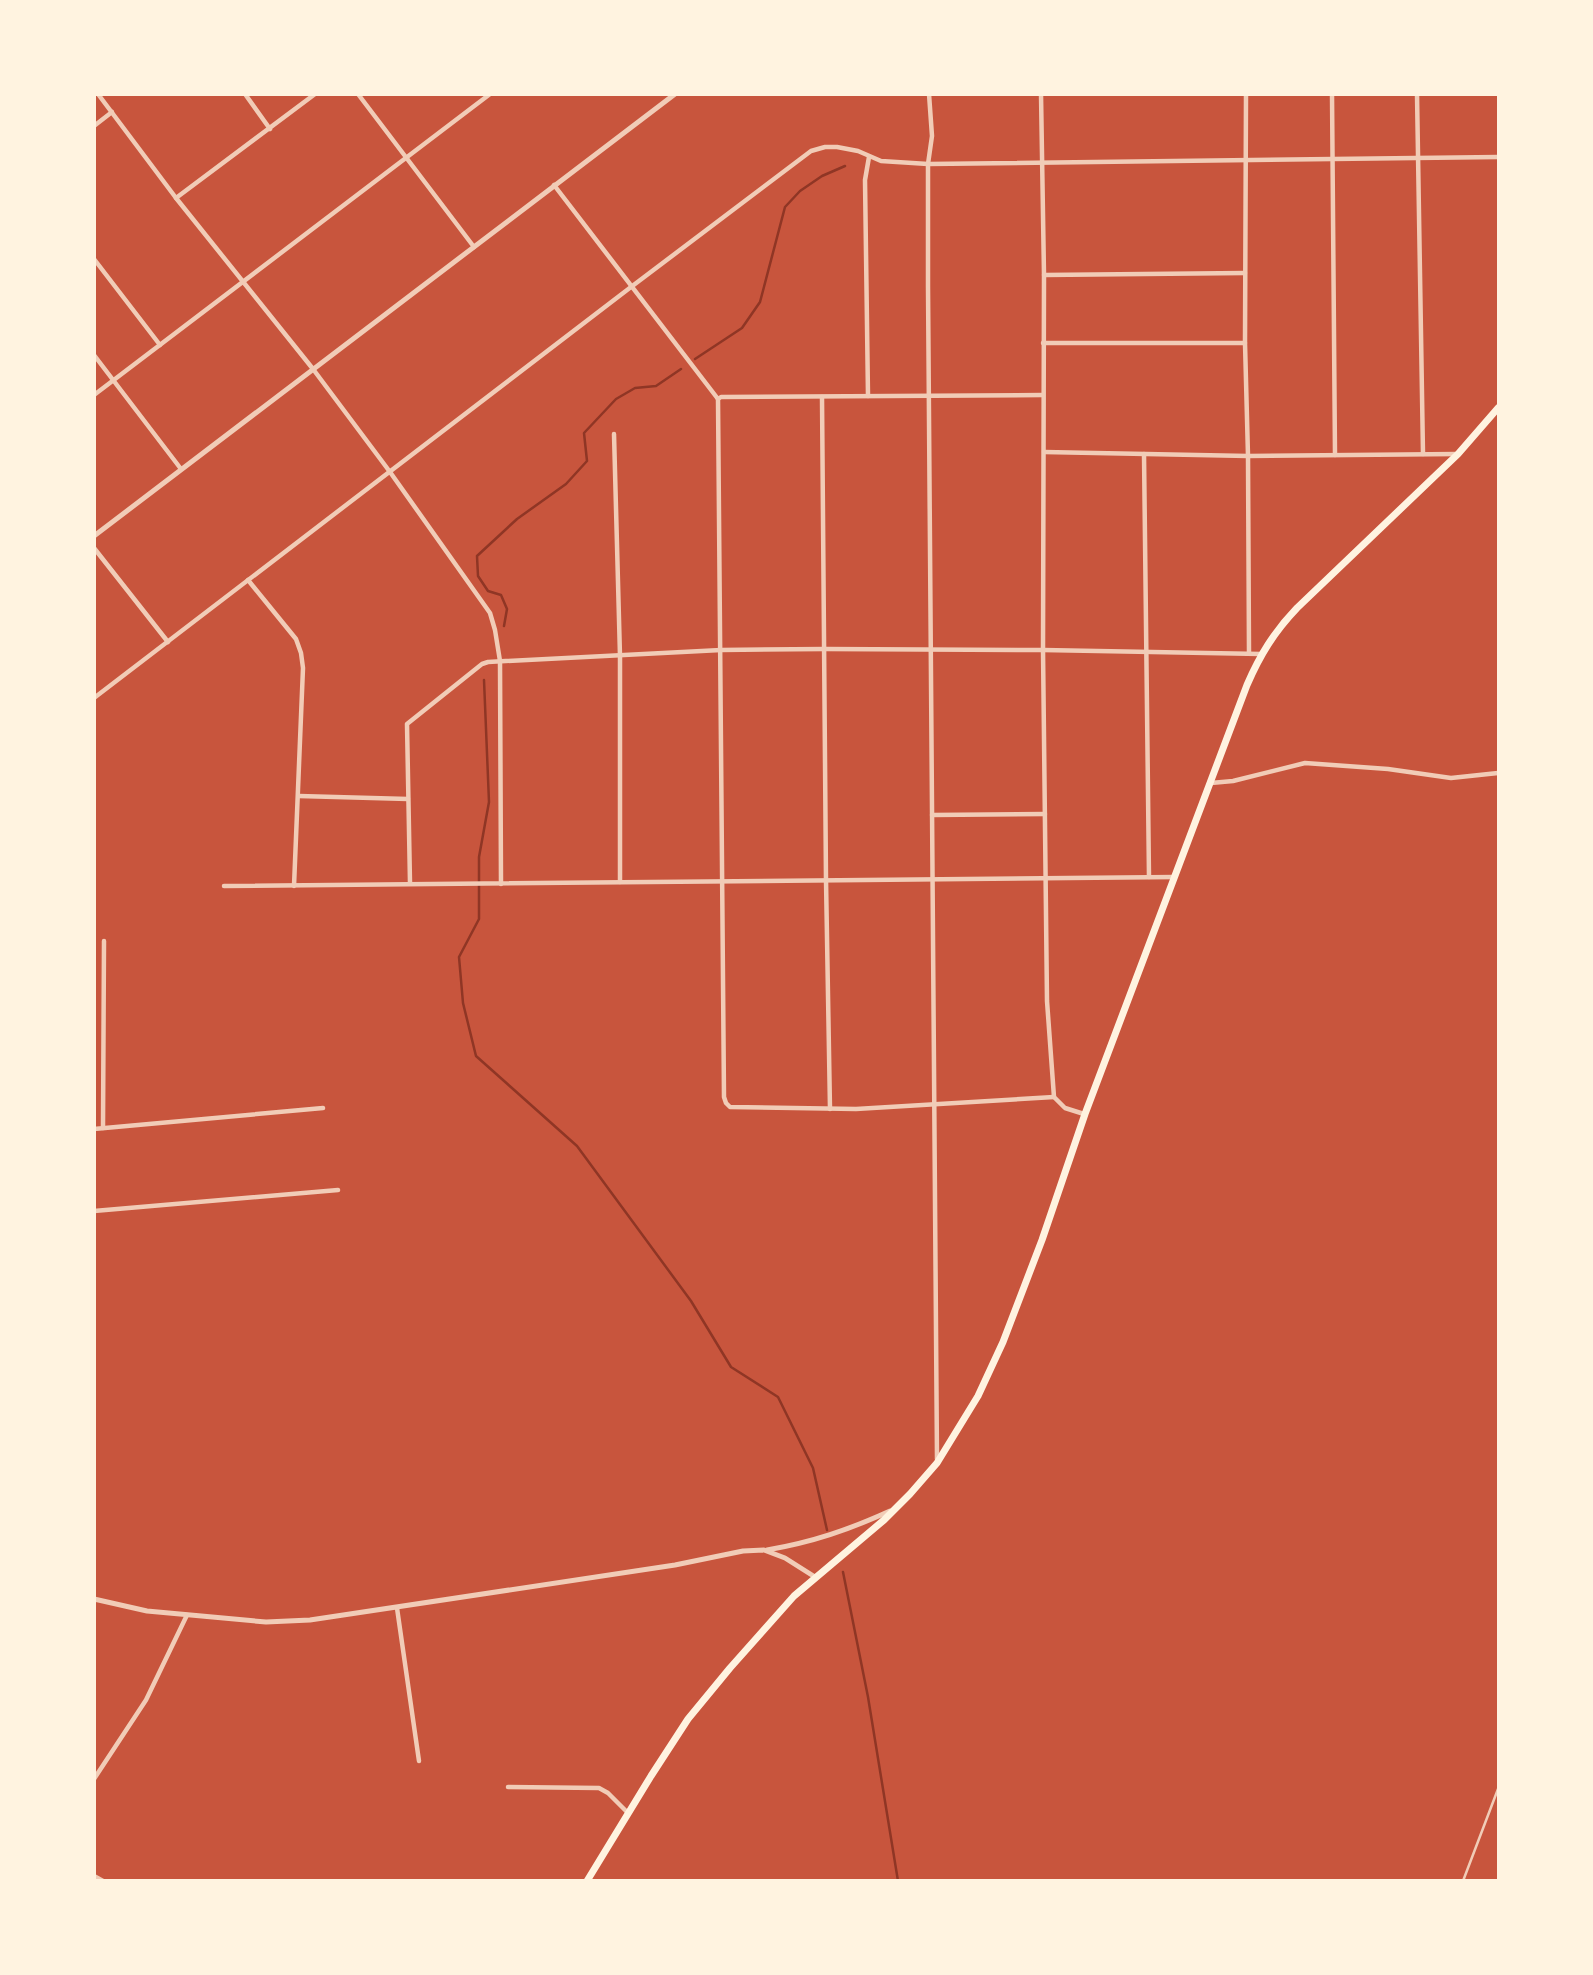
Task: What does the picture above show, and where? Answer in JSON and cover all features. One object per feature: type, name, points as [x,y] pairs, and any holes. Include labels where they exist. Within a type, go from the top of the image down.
[{"type":"main road","points":[[587,1881],[688,1719],[794,1595],[895,1509],[937,1463],[960,1428],[993,1367],[1042,1240],[1085,1114],[1261,654],[1279,627],[1297,608],[1458,454],[1499,408]]},
{"type":"street","points":[[98,94],[176,198],[313,369],[490,613],[500,661],[501,884]]},
{"type":"street","points":[[245,94],[270,129]]},
{"type":"street","points":[[176,198],[315,94]]},
{"type":"street","points":[[358,94],[474,247]]},
{"type":"street","points":[[94,395],[490,94]]},
{"type":"street","points":[[94,536],[675,94]]},
{"type":"street","points":[[929,94],[932,136],[928,164],[937,1463]]},
{"type":"street","points":[[1041,94],[1046,1001],[1054,1097],[1065,1108],[1085,1114]]},
{"type":"street","points":[[1246,94],[1245,343],[1250,653]]},
{"type":"street","points":[[1332,94],[1335,455]]},
{"type":"street","points":[[1418,94],[1423,454]]},
{"type":"street","points":[[94,126],[112,112]]},
{"type":"street","points":[[94,698],[811,151],[837,147],[858,151],[881,161],[928,164],[1499,158]]},
{"type":"street","points":[[868,396],[865,180],[869,157]]},
{"type":"street","points":[[554,185],[718,399],[726,1103],[730,1107],[830,1109],[1054,1097]]},
{"type":"street","points":[[95,260],[160,345]]},
{"type":"street","points":[[1044,275],[1245,272]]},
{"type":"street","points":[[1043,343],[1245,343]]},
{"type":"street","points":[[94,355],[181,469]]},
{"type":"street","points":[[718,399],[1043,395]]},
{"type":"street","points":[[822,397],[830,1109]]},
{"type":"street","points":[[614,434],[620,656],[620,882]]},
{"type":"street","points":[[1044,452],[1248,456],[1458,454]]},
{"type":"street","points":[[1144,454],[1149,877]]},
{"type":"street","points":[[94,548],[168,642]]},
{"type":"street","points":[[248,580],[296,639],[301,653],[303,668],[295,886]]},
{"type":"street","points":[[410,883],[407,724],[482,664],[720,650],[931,649],[1261,654]]},
{"type":"street","points":[[1210,783],[1233,781],[1305,763],[1388,769],[1451,778],[1499,773]]},
{"type":"street","points":[[299,796],[408,799]]},
{"type":"street","points":[[932,815],[1045,814]]},
{"type":"street","points":[[224,886],[1175,877]]},
{"type":"street","points":[[103,1128],[104,941]]},
{"type":"street","points":[[94,1129],[323,1108]]},
{"type":"street","points":[[94,1211],[338,1190]]},
{"type":"street","points":[[94,1600],[147,1611],[187,1615],[266,1622],[310,1620],[675,1565],[743,1551],[803,1544],[846,1531],[895,1509]]},
{"type":"street","points":[[764,1550],[785,1558],[815,1577]]},
{"type":"street","points":[[397,1608],[419,1761]]},
{"type":"street","points":[[94,1779],[146,1700],[187,1615]]},
{"type":"street","points":[[508,1787],[599,1788],[628,1813]]},
{"type":"street","points":[[94,1876],[103,1881]]},
{"type":"lane","points":[[1463,1881],[1499,1789]]},
{"type":"waterway","points":[[695,359],[742,328],[760,302],[785,207],[800,191],[822,176],[845,166]]},
{"type":"waterway","points":[[504,626],[507,609],[501,595],[488,591],[478,576],[477,556],[517,519],[566,484],[587,461],[584,433],[616,399],[635,388],[656,386],[681,369]]},
{"type":"waterway","points":[[484,680],[489,802],[479,857],[479,919],[459,957],[463,1003],[476,1056],[577,1146],[691,1301],[731,1367],[778,1397],[813,1468],[827,1530]]},
{"type":"waterway","points":[[843,1572],[868,1697],[898,1881]]}]
